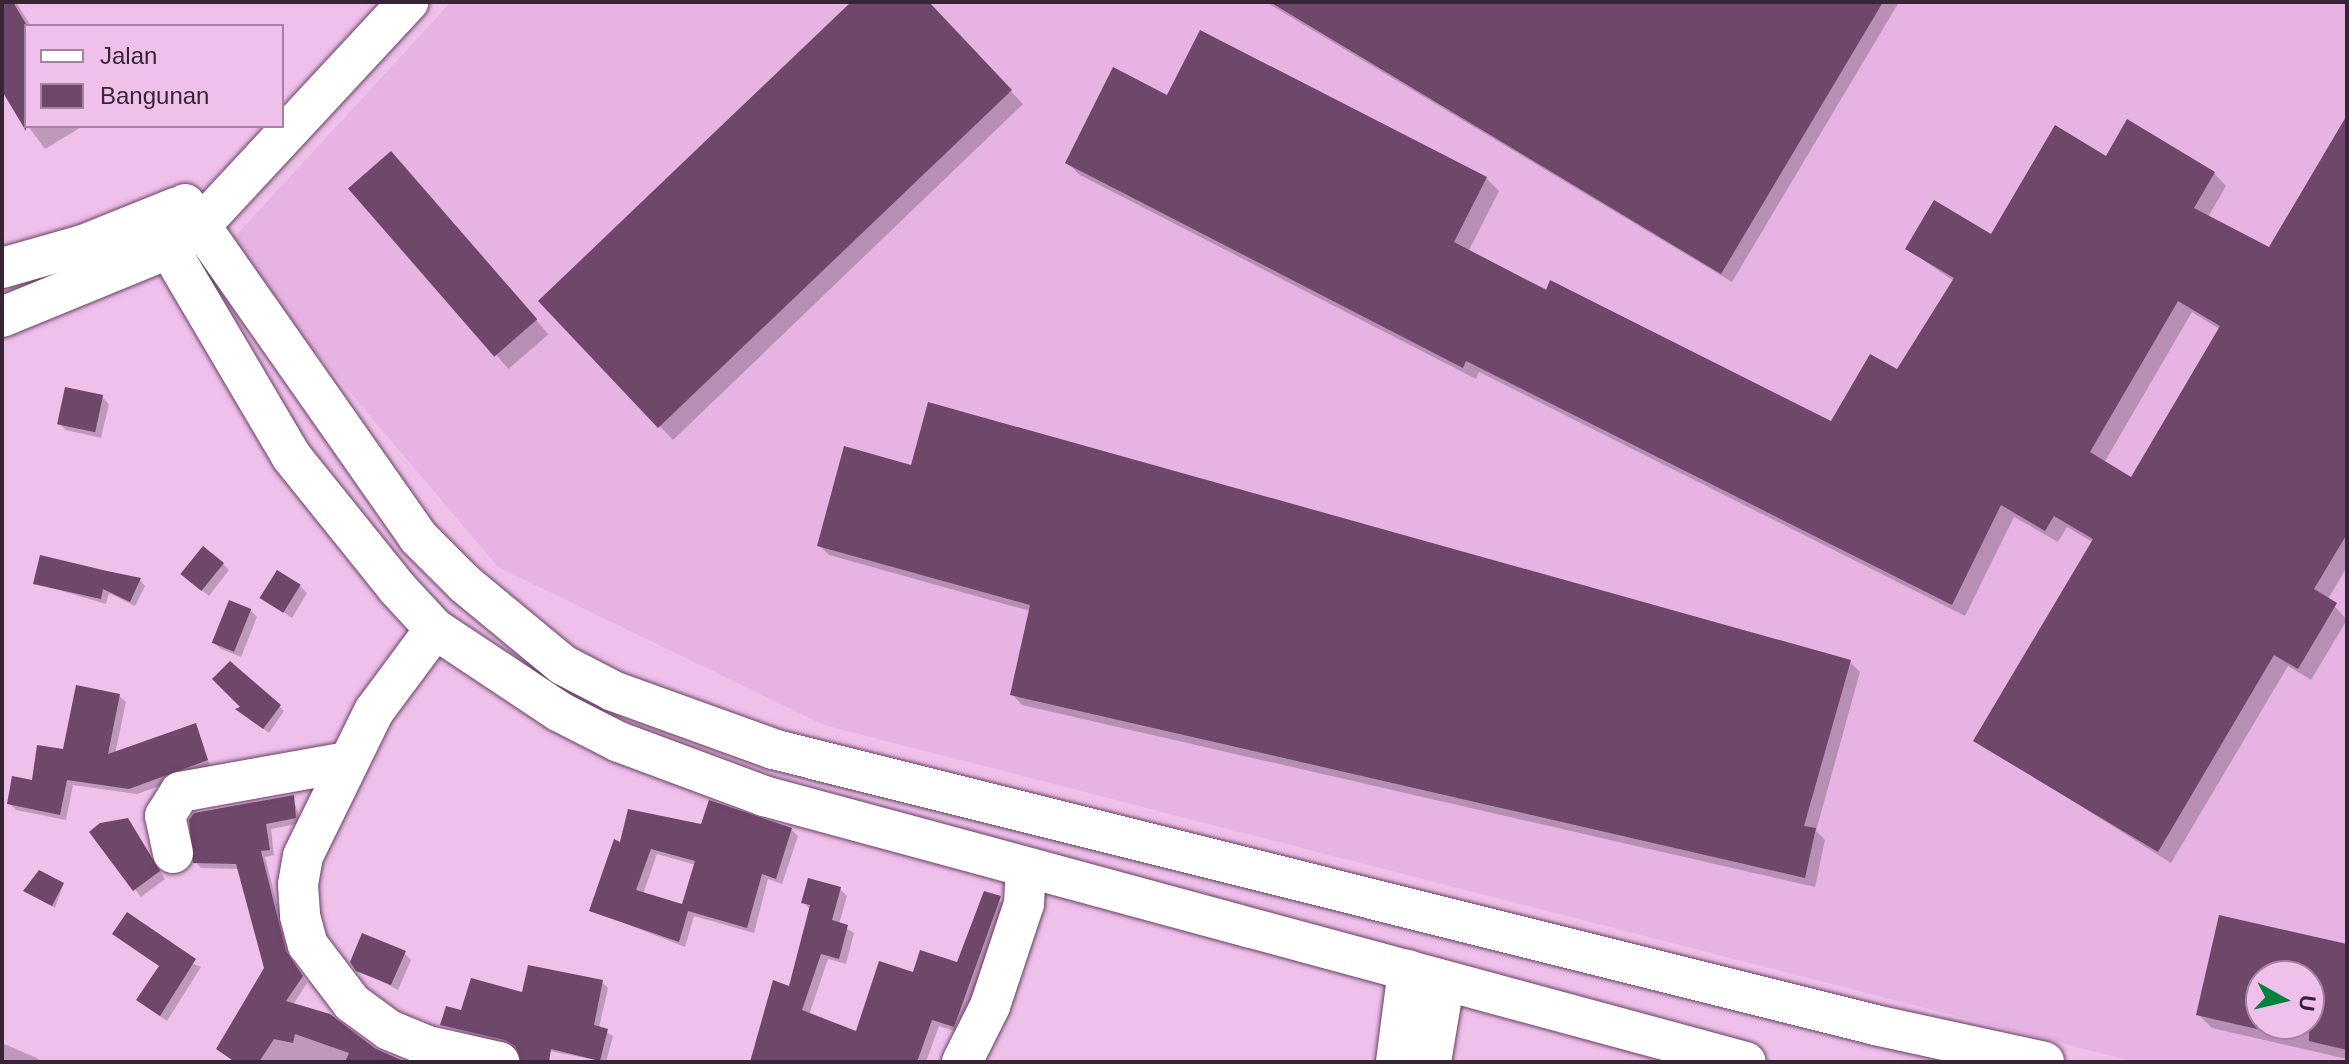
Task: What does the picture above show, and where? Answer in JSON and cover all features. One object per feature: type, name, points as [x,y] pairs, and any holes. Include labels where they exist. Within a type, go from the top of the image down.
[{"type":"street","points":[[2,317],[232,195],[408,2]]},
{"type":"street","points":[[2,268],[83,245],[176,224]]},
{"type":"street","points":[[176,224],[291,456],[435,629],[539,700],[619,742],[764,796],[1026,870],[1196,911],[1426,977],[1746,1062]]},
{"type":"street","points":[[176,224],[418,537],[465,584],[563,665],[663,713],[742,741],[1875,1025],[2044,1062]]},
{"type":"street","points":[[435,629],[374,711],[303,856],[298,885],[308,945],[352,1003],[389,1030],[428,1046],[499,1062]]},
{"type":"street","points":[[173,853],[165,816],[180,792],[347,762]]},
{"type":"street","points":[[1196,911],[1210,859]]},
{"type":"street","points":[[962,1062],[990,1006],[1024,904],[1026,870]]},
{"type":"street","points":[[1396,1062],[1426,977]]},
{"type":"street","points":[[1426,977],[1431,1062]]},
{"type":"shaded area","points":[[451,2],[2347,2],[2347,1062],[2135,1062],[824,725],[498,567],[226,246]]},
{"type":"building","points":[[2,2],[13,2],[26,24],[24,128],[2,91]]},
{"type":"building","points":[[851,2],[929,2],[1012,90],[658,428],[538,301]]},
{"type":"building","points":[[1270,2],[1883,2],[1721,274]]},
{"type":"building","points":[[1200,30],[1487,177],[1454,242],[1546,290],[1550,280],[1831,421],[1870,354],[1897,369],[1954,278],[1905,249],[1934,200],[1991,234],[2055,125],[2106,156],[2127,119],[2215,172],[2194,208],[2269,247],[2347,115],[2347,534],[2314,589],[2337,603],[2298,669],[2274,655],[2158,852],[1973,741],[2093,539],[2054,516],[2045,531],[2001,505],[1952,605],[1466,361],[1463,368],[1065,163],[1113,67],[1167,95]],"holes":[[[2178,301],[2220,326],[2131,477],[2090,452]]]},
{"type":"building","points":[[391,151],[537,319],[494,357],[348,188]]},
{"type":"building","points":[[65,387],[103,395],[95,432],[57,424]]},
{"type":"building","points":[[928,402],[1851,660],[1804,826],[1816,828],[1805,878],[1010,695],[1030,605],[817,546],[844,446],[911,465]]},
{"type":"building","points":[[203,546],[224,563],[201,591],[180,574]]},
{"type":"building","points":[[40,555],[141,578],[130,602],[103,589],[101,599],[33,584]]},
{"type":"building","points":[[277,570],[301,585],[283,613],[260,598]]},
{"type":"building","points":[[229,600],[251,609],[234,652],[212,643]]},
{"type":"building","points":[[230,661],[281,705],[263,729],[235,709],[240,707],[212,679]]},
{"type":"building","points":[[76,685],[120,694],[108,754],[196,723],[208,760],[129,789],[67,780],[60,815],[7,804],[12,776],[32,780],[37,745],[63,749]]},
{"type":"building","points":[[294,795],[296,818],[266,824],[270,850],[261,851],[286,951],[303,976],[286,1001],[330,1014],[376,1049],[406,1062],[345,1062],[349,1053],[295,1034],[293,1043],[274,1039],[259,1062],[235,1062],[216,1049],[264,968],[236,864],[193,863],[189,820],[194,813]]},
{"type":"building","points":[[709,800],[792,828],[776,879],[762,874],[747,928],[688,911],[679,942],[589,911],[614,839],[620,842],[628,809],[701,824]],"holes":[[[651,849],[695,861],[682,904],[636,890]]]},
{"type":"building","points":[[128,818],[160,871],[133,891],[89,832],[100,823]]},
{"type":"building","points":[[39,870],[64,883],[52,906],[23,891]]},
{"type":"building","points":[[808,878],[841,887],[832,920],[848,925],[839,959],[821,954],[802,1010],[856,1031],[879,961],[913,972],[920,950],[957,962],[984,891],[1001,896],[954,1027],[932,1020],[917,1062],[750,1062],[773,980],[789,986],[810,905],[801,903]]},
{"type":"building","points":[[127,912],[196,959],[160,1016],[136,1000],[159,966],[112,934]]},
{"type":"building","points":[[2219,915],[2347,944],[2347,1050],[2309,1041],[2325,1040],[2325,960],[2245,960],[2245,1026],[2196,1015]]},
{"type":"building","points":[[362,933],[406,951],[391,985],[356,971],[350,962]]},
{"type":"building","points":[[528,965],[603,980],[594,1025],[608,1029],[600,1061],[551,1049],[549,1062],[521,1062],[515,1046],[505,1040],[440,1025],[446,1006],[461,1010],[471,978],[522,992]]}]
